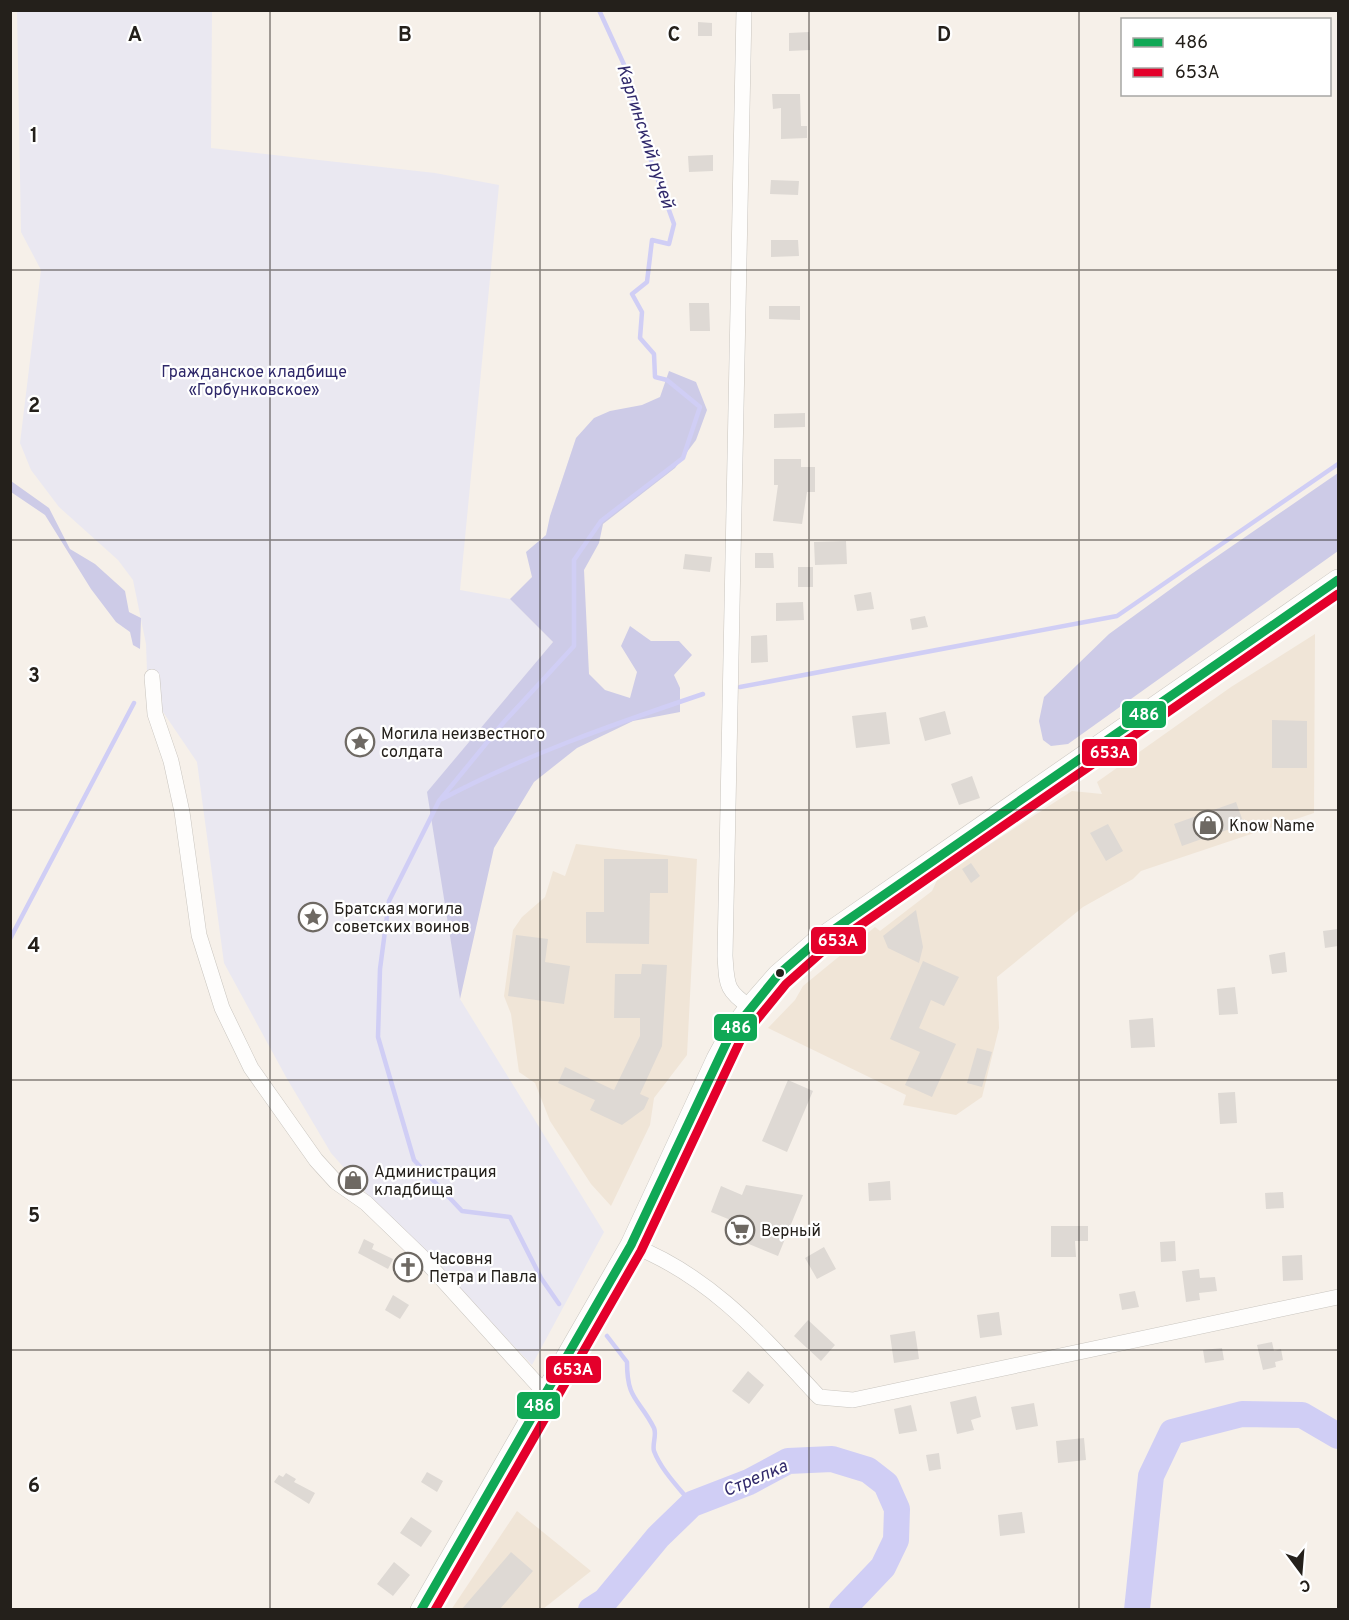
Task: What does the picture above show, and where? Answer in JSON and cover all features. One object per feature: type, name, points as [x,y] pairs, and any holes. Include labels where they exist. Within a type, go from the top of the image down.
[{"type":"main road","points":[[422,1610],[631,1245],[717,1059],[750,1007],[778,975],[816,942],[1338,580]]},
{"type":"street","points":[[744,10],[725,956],[727,987],[734,996],[750,1007]]},
{"type":"street","points":[[152,678],[155,714],[171,761],[182,812],[199,935],[222,1008],[251,1068],[316,1160],[336,1182],[366,1203],[422,1257],[546,1394]]},
{"type":"street","points":[[631,1245],[656,1254],[704,1283],[747,1322],[819,1397],[854,1400],[1338,1297]]},
{"type":"shaded area","points":[[669,371],[696,382],[707,410],[696,440],[675,468],[603,524],[599,543],[584,570],[589,674],[605,690],[630,698],[637,672],[621,646],[630,626],[651,641],[679,641],[692,655],[674,675],[680,688],[680,712],[633,721],[577,748],[534,782],[494,848],[460,999],[427,792],[553,642],[510,599],[532,577],[526,552],[546,535],[576,438],[594,418],[610,411],[642,405],[660,397]]},
{"type":"shaded area","points":[[1338,473],[1338,551],[1068,744],[1051,746],[1043,740],[1039,721],[1044,697],[1109,634]]},
{"type":"shaded area","points":[[11,481],[49,508],[70,549],[95,564],[125,591],[129,612],[141,618],[140,649],[133,645],[130,632],[116,622],[91,589],[45,515],[11,492]]},
{"type":"shaded area","points":[[1315,634],[1314,813],[1141,871],[1133,879],[1083,907],[997,977],[999,1028],[982,1097],[956,1115],[903,1105],[906,1095],[768,1028],[795,1000],[803,986],[875,927],[880,931],[932,891],[938,878],[1072,791],[1102,794],[1097,782],[1231,687]]},
{"type":"shaded area","points":[[576,844],[697,859],[687,1055],[654,1098],[650,1125],[611,1206],[591,1184],[550,1121],[535,1083],[519,1072],[511,1014],[504,996],[513,930],[522,917],[545,897],[553,871],[565,876]]},
{"type":"shaded area","points":[[517,1511],[591,1571],[543,1609],[451,1610]]},
{"type":"green space","name":"Гражданское кладбище «Горбунковское»","points":[[17,11],[212,11],[211,148],[435,173],[499,185],[460,590],[510,599],[553,642],[428,792],[460,999],[604,1232],[532,1365],[382,1211],[331,1153],[286,1077],[224,963],[197,762],[163,712],[147,671],[146,644],[133,580],[118,560],[59,507],[31,470],[20,443],[41,270],[21,232]]},
{"type":"building","points":[[698,22],[712,23],[712,36],[698,36]]},
{"type":"building","points":[[809,32],[810,50],[789,51],[789,33]]},
{"type":"building","points":[[772,94],[800,94],[801,126],[807,126],[807,138],[781,139],[781,108],[773,109]]},
{"type":"building","points":[[713,155],[713,171],[689,172],[688,156]]},
{"type":"building","points":[[771,180],[799,181],[798,195],[770,194]]},
{"type":"building","points":[[771,240],[798,240],[799,256],[771,257]]},
{"type":"building","points":[[689,303],[709,303],[710,331],[690,331]]},
{"type":"building","points":[[769,306],[800,306],[800,320],[769,319]]},
{"type":"building","points":[[805,413],[805,427],[774,428],[774,414]]},
{"type":"building","points":[[774,459],[801,459],[801,467],[815,467],[815,492],[807,492],[802,524],[773,521],[778,485],[774,485]]},
{"type":"building","points":[[846,541],[847,564],[815,565],[814,542]]},
{"type":"building","points":[[755,553],[773,553],[774,568],[755,568]]},
{"type":"building","points":[[685,554],[712,557],[710,572],[683,569]]},
{"type":"building","points":[[798,567],[813,567],[813,587],[798,587]]},
{"type":"building","points":[[871,592],[874,609],[857,611],[854,595]]},
{"type":"building","points":[[803,602],[804,620],[776,621],[776,603]]},
{"type":"building","points":[[925,616],[928,627],[912,630],[910,619]]},
{"type":"building","points":[[767,635],[768,662],[751,663],[751,636]]},
{"type":"building","points":[[945,711],[951,734],[925,741],[919,718]]},
{"type":"building","points":[[886,712],[890,744],[856,748],[852,716]]},
{"type":"building","points":[[1272,720],[1307,721],[1307,768],[1272,768]]},
{"type":"building","points":[[972,776],[980,798],[959,805],[951,784]]},
{"type":"building","points":[[1236,802],[1244,824],[1182,846],[1174,824]]},
{"type":"building","points":[[1108,824],[1123,851],[1106,861],[1090,833]]},
{"type":"building","points":[[604,859],[668,859],[668,893],[650,893],[649,944],[586,943],[586,912],[604,912]]},
{"type":"building","points":[[971,863],[980,876],[971,883],[962,869]]},
{"type":"building","points":[[916,910],[923,947],[919,963],[888,948],[883,936]]},
{"type":"building","points":[[1338,929],[1338,946],[1325,948],[1323,931]]},
{"type":"building","points":[[516,935],[548,939],[545,962],[570,966],[564,1004],[508,996]]},
{"type":"building","points":[[1285,952],[1287,972],[1272,974],[1269,955]]},
{"type":"building","points":[[923,961],[959,977],[944,1006],[931,1000],[919,1028],[956,1044],[932,1097],[905,1085],[920,1052],[890,1039]]},
{"type":"building","points":[[642,964],[667,965],[662,1046],[640,1094],[649,1098],[644,1109],[622,1125],[590,1110],[595,1100],[558,1083],[565,1067],[614,1090],[640,1036],[640,1018],[614,1018],[615,974],[641,974]]},
{"type":"building","points":[[1235,987],[1238,1014],[1219,1015],[1217,989]]},
{"type":"building","points":[[1153,1018],[1155,1047],[1131,1048],[1129,1020]]},
{"type":"building","points":[[977,1048],[992,1052],[982,1087],[967,1083]]},
{"type":"building","points":[[788,1080],[813,1091],[787,1152],[762,1141]]},
{"type":"building","points":[[1235,1092],[1237,1123],[1220,1124],[1218,1093]]},
{"type":"building","points":[[890,1181],[891,1200],[869,1201],[868,1183]]},
{"type":"building","points":[[746,1185],[803,1195],[778,1256],[727,1235],[733,1221],[711,1212],[721,1186],[742,1195]]},
{"type":"building","points":[[1283,1192],[1284,1208],[1266,1209],[1265,1193]]},
{"type":"building","points":[[1051,1226],[1088,1226],[1088,1241],[1075,1241],[1076,1257],[1051,1257]]},
{"type":"building","points":[[364,1239],[374,1244],[372,1249],[393,1259],[388,1269],[358,1253]]},
{"type":"building","points":[[1175,1241],[1176,1261],[1161,1262],[1160,1242]]},
{"type":"building","points":[[824,1247],[836,1269],[817,1279],[805,1258]]},
{"type":"building","points":[[1302,1255],[1303,1280],[1283,1281],[1282,1256]]},
{"type":"building","name":"Часовня Петра и Павла","points":[[405,1259],[410,1259],[416,1264],[416,1270],[411,1274],[405,1274],[397,1267]]},
{"type":"building","points":[[1199,1269],[1200,1278],[1215,1277],[1217,1291],[1199,1293],[1200,1300],[1186,1302],[1182,1271]]},
{"type":"building","points":[[1135,1291],[1139,1307],[1122,1310],[1119,1294]]},
{"type":"building","points":[[393,1295],[409,1305],[400,1319],[385,1310]]},
{"type":"building","points":[[999,1312],[1002,1335],[980,1338],[977,1315]]},
{"type":"building","points":[[808,1320],[835,1345],[821,1361],[794,1336]]},
{"type":"building","points":[[915,1331],[919,1359],[894,1363],[890,1335]]},
{"type":"building","points":[[1272,1342],[1274,1351],[1281,1349],[1283,1360],[1275,1362],[1276,1367],[1263,1370],[1257,1345]]},
{"type":"building","points":[[1222,1348],[1224,1360],[1205,1363],[1203,1350]]},
{"type":"building","points":[[748,1371],[764,1385],[749,1404],[732,1391]]},
{"type":"building","points":[[976,1396],[981,1417],[971,1420],[974,1430],[957,1434],[950,1402]]},
{"type":"building","points":[[1034,1403],[1038,1426],[1016,1430],[1011,1407]]},
{"type":"building","points":[[911,1405],[917,1431],[899,1434],[894,1409]]},
{"type":"building","points":[[1084,1438],[1086,1460],[1058,1463],[1056,1441]]},
{"type":"building","points":[[939,1453],[941,1469],[929,1471],[926,1455]]},
{"type":"building","points":[[427,1472],[443,1481],[437,1492],[421,1482]]},
{"type":"building","points":[[286,1473],[296,1479],[294,1482],[315,1493],[309,1504],[274,1482],[279,1475],[283,1477]]},
{"type":"building","points":[[1022,1512],[1025,1533],[1000,1536],[998,1515]]},
{"type":"building","points":[[411,1517],[432,1531],[421,1547],[400,1533]]},
{"type":"building","points":[[511,1552],[533,1571],[499,1610],[461,1610]]},
{"type":"building","points":[[394,1562],[410,1575],[393,1596],[377,1584]]},
{"type":"waterway","name":"Каргинский ручей","points":[[559,1304],[541,1278],[510,1217],[462,1211],[414,1160],[378,1037],[380,969],[389,901],[439,801],[503,723],[574,646],[574,560],[601,521],[683,458],[700,407],[667,380],[655,377],[654,354],[640,338],[642,312],[632,294],[647,282],[652,240],[669,244],[674,224],[640,130],[626,69],[599,10]]},
{"type":"waterway","points":[[740,687],[1117,616],[1338,464]]},
{"type":"waterway","points":[[442,799],[538,754],[703,694]]},
{"type":"waterway","points":[[10,939],[134,703]]},
{"type":"waterway","name":"Каргинский ручей","points":[[607,1336],[627,1362],[629,1385],[654,1428],[654,1451],[657,1458],[692,1504]]},
{"type":"waterway","name":"Стрелка","points":[[1137,1610],[1151,1476],[1172,1432],[1242,1414],[1302,1415],[1338,1436]]},
{"type":"waterway","name":"Стрелка","points":[[591,1610],[605,1601],[658,1537],[692,1504],[749,1482],[788,1461],[832,1459],[868,1470],[886,1484],[897,1509],[896,1540],[883,1567],[842,1610]]},
{"type":"transit line","name":"486","points":[[421,1610],[631,1245],[731,1033],[778,975],[816,942],[1338,580]]},
{"type":"transit line","name":"653А","points":[[435,1610],[641,1251],[741,1039],[786,984],[823,951],[1338,594]]},
{"type":"place","name":"Могила неизвестного солдата","points":[[360,742]]},
{"type":"place","name":"Know Name","points":[[1208,825]]},
{"type":"place","name":"Братская могила советских воинов","points":[[313,917]]},
{"type":"place","name":"Администрация кладбища","points":[[353,1180]]},
{"type":"place","name":"Верный","points":[[740,1230]]},
{"type":"place","name":"Часовня Петра и Павла","points":[[408,1267]]}]
